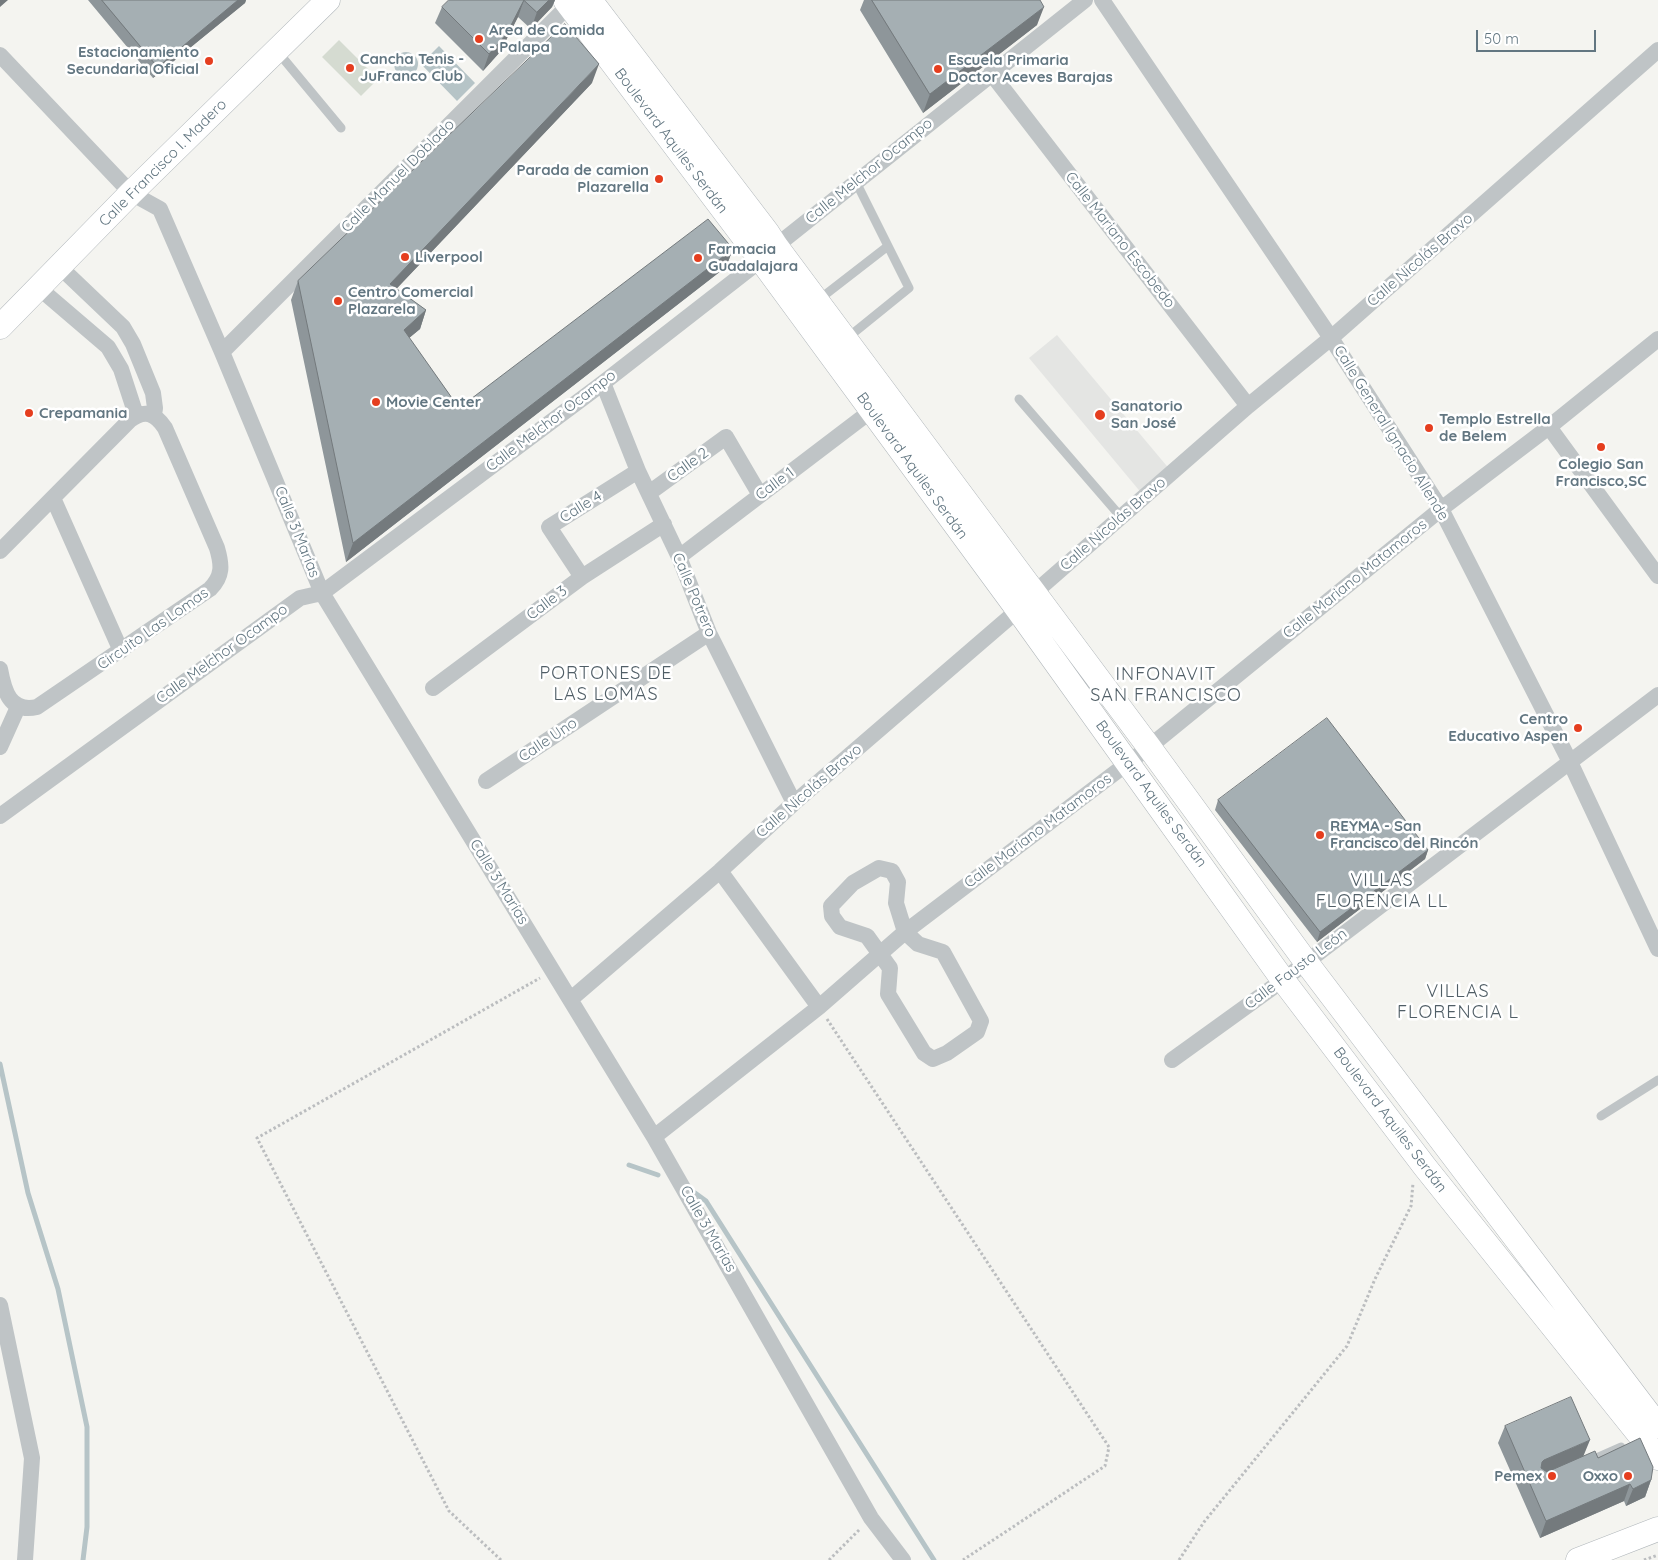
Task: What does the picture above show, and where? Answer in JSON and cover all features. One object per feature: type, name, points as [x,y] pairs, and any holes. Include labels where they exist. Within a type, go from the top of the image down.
[{"type":"street","name":"Calle Francisco I. Madero","points":[[0,327],[131,193],[328,0]]},
{"type":"street","name":"Calle Melchor Ocampo","points":[[0,816],[300,598],[322,593],[602,383],[1085,0]]},
{"type":"street","name":"Calle General Ignacio Allende","points":[[1102,0],[1331,338],[1441,509],[1570,762],[1658,949]]},
{"type":"street","name":"Boulevard Aquiles Serdán","points":[[574,1],[767,232],[768,253],[871,411],[1026,601],[1149,747],[1650,1432],[1658,1458]]},
{"type":"street","name":"Calle Manuel Doblado","points":[[222,352],[574,1]]},
{"type":"street","name":"Calle Nicolás Bravo","points":[[571,999],[720,871],[794,803],[1248,406],[1331,338],[1658,50]]},
{"type":"street","name":"Calle 3 Marías","points":[[0,55],[131,193],[160,208],[322,593],[654,1137],[871,1518],[904,1560]]},
{"type":"street","name":"Calle Mariano Escobedo","points":[[991,73],[1248,406]]},
{"type":"street","name":"Boulevard Aquiles Serdán","points":[[768,253],[817,302],[846,340],[1026,601],[1128,762],[1283,980],[1425,1167],[1650,1432]]},
{"type":"street","points":[[0,551],[130,420],[136,415],[154,415],[153,393],[133,344],[123,327],[60,267]]},
{"type":"street","points":[[40,288],[108,347],[120,369],[136,415]]},
{"type":"street","name":"Calle Mariano Matamoros","points":[[654,1137],[819,1006],[905,932],[1149,747],[1441,509],[1549,428],[1658,339]]},
{"type":"street","name":"Calle Potrero","points":[[602,383],[638,471],[679,557],[709,633],[794,803]]},
{"type":"street","name":"Calle 1","points":[[679,557],[871,411]]},
{"type":"street","name":"Circuito Las Lomas","points":[[18,707],[27,709],[37,707],[121,651],[210,589],[217,582],[221,572],[217,548],[165,428],[154,415]]},
{"type":"street","points":[[1549,428],[1658,576]]},
{"type":"street","name":"Calle 2","points":[[649,494],[726,437],[760,495]]},
{"type":"street","name":"Calle 4","points":[[582,577],[550,527],[638,471]]},
{"type":"street","points":[[53,498],[121,651]]},
{"type":"street","name":"Calle 3","points":[[433,688],[582,577],[664,524]]},
{"type":"street","name":"Calle Uno","points":[[486,781],[709,633]]},
{"type":"street","points":[[0,669],[6,692],[18,707],[0,746]]},
{"type":"street","name":"Calle Fausto León","points":[[1172,1060],[1283,980],[1658,695]]},
{"type":"street","points":[[879,868],[892,871],[898,882],[896,903],[905,932],[918,944],[943,952],[981,1020],[977,1032],[947,1053],[933,1059],[924,1053],[888,994],[890,968],[881,953],[867,936],[840,927],[832,916],[830,906],[853,884],[879,868]]},
{"type":"street","points":[[720,871],[819,1006]]},
{"type":"street","points":[[0,1305],[32,1458],[25,1560]]},
{"type":"street","points":[[1578,1560],[1658,1529]]},
{"type":"lane","points":[[276,50],[341,128]]},
{"type":"lane","points":[[846,340],[909,288],[856,182]]},
{"type":"lane","points":[[817,302],[888,246]]},
{"type":"lane","points":[[1018,399],[1121,517]]},
{"type":"lane","points":[[1601,1116],[1658,1080]]},
{"type":"lane","points":[[1574,1468],[1650,1432]]},
{"type":"path","points":[[501,1560],[449,1511],[257,1138],[554,971]]},
{"type":"path","points":[[819,1006],[1109,1447],[1105,1466],[964,1560]]},
{"type":"path","points":[[1179,1560],[1204,1522],[1347,1346],[1374,1279],[1411,1206],[1413,1183],[1425,1167]]},
{"type":"path","points":[[829,1560],[871,1518]]},
{"type":"path","points":[[1644,1560],[1658,1554]]},
{"type":"shaded area","name":"Cancha Tenis - JuFranco Club","points":[[339,40],[378,79],[361,96],[322,57]]},
{"type":"shaded area","points":[[439,46],[475,83],[457,101],[421,64]]},
{"type":"shaded area","points":[[406,52],[411,53],[417,59],[417,69],[411,75],[406,76],[401,75],[395,69],[394,64],[395,59],[401,53]]},
{"type":"shaded area","name":"Sanatorio San José","points":[[1057,335],[1171,471],[1143,495],[1029,358]]},
{"type":"building","points":[[102,0],[238,0],[158,67]]},
{"type":"building","name":"Area de Comida - Palapa","points":[[449,0],[524,0],[506,35],[489,54],[442,7]]},
{"type":"building","points":[[524,0],[549,0],[537,12]]},
{"type":"building","name":"Escuela Primaria Doctor Aceves Barajas","points":[[872,0],[1040,0],[1044,7],[930,94]]},
{"type":"building","name":"Centro Comercial Plazarela","points":[[565,24],[599,64],[390,284],[426,310],[404,330],[459,408],[708,219],[733,249],[353,543],[298,281]]},
{"type":"building","name":"REYMA - San Francisco del Rincón","points":[[1327,718],[1428,850],[1320,932],[1218,800]]},
{"type":"building","points":[[1571,1397],[1590,1440],[1544,1460],[1541,1468],[1547,1472],[1595,1451],[1598,1458],[1640,1438],[1653,1467],[1651,1480],[1633,1489],[1630,1484],[1546,1521],[1505,1426]]},
{"type":"waterway","points":[[0,1064],[28,1193],[58,1289],[87,1427],[87,1527],[83,1560]]},
{"type":"waterway","points":[[629,1165],[658,1175]]},
{"type":"waterway","points":[[695,1193],[706,1201],[934,1560]]},
{"type":"place","name":"Area de Comida - Palapa","points":[[479,39]]},
{"type":"place","name":"Estacionamiento Secundaria Oficial","points":[[209,61]]},
{"type":"place","name":"Cancha Tenis - JuFranco Club","points":[[350,68]]},
{"type":"place","name":"Escuela Primaria Doctor Aceves Barajas","points":[[938,69]]},
{"type":"place","name":"Parada de camion Plazarella","points":[[659,179]]},
{"type":"place","name":"Liverpool","points":[[405,257]]},
{"type":"place","name":"Farmacia Guadalajara","points":[[698,258]]},
{"type":"place","name":"Centro Comercial Plazarela","points":[[338,301]]},
{"type":"place","name":"Movie Center","points":[[376,402]]},
{"type":"place","name":"Crepamania","points":[[29,413]]},
{"type":"place","name":"Sanatorio San José","points":[[1100,415]]},
{"type":"place","name":"Templo Estrella de Belem","points":[[1429,428]]},
{"type":"place","name":"Colegio San Francisco,SC","points":[[1601,447]]},
{"type":"place","name":"Centro Educativo Aspen","points":[[1578,728]]},
{"type":"place","name":"REYMA - San Francisco del Rincón","points":[[1320,835]]},
{"type":"place","name":"Pemex","points":[[1552,1476]]},
{"type":"place","name":"Oxxo","points":[[1628,1476]]},
{"type":"district","name":"PORTONES DE LAS LOMAS","points":[[606,684]]},
{"type":"district","name":"INFONAVIT SAN FRANCISCO","points":[[1166,685]]},
{"type":"district","name":"VILLAS FLORENCIA LL","points":[[1382,891]]},
{"type":"district","name":"VILLAS FLORENCIA L","points":[[1458,1002]]}]
